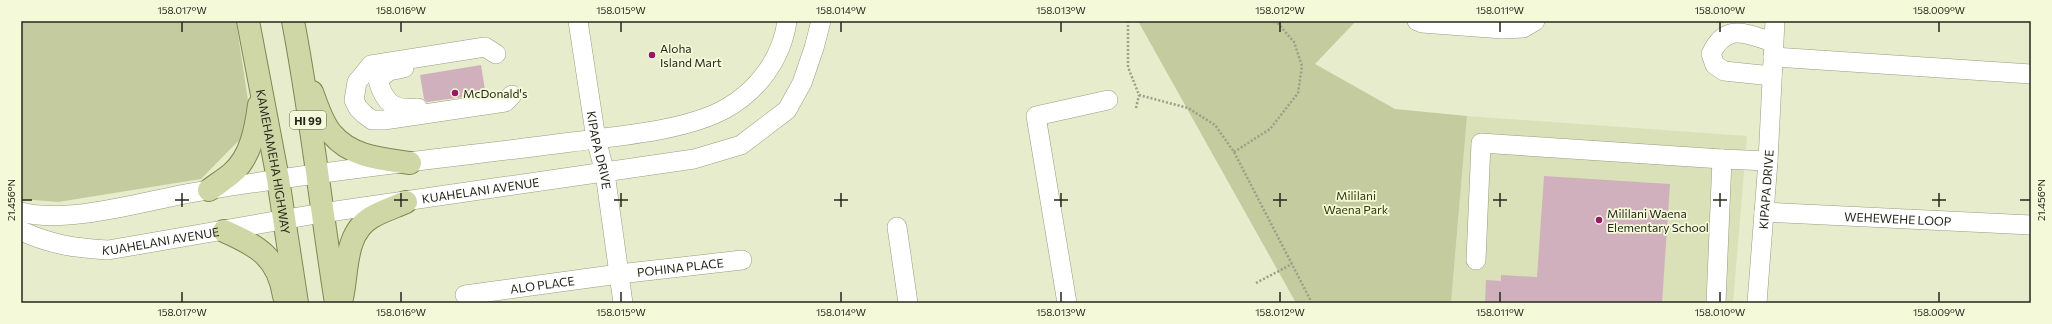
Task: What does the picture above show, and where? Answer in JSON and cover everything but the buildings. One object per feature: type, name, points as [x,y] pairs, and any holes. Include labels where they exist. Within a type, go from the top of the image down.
[{"type":"main road","name":"KAMEHAMEHA HIGHWAY","points":[[248,21],[278,180],[297,303]]},
{"type":"main road","name":"HI 99","points":[[293,21],[336,303]]},
{"type":"main road","points":[[301,66],[331,133],[346,147],[364,155],[410,163]]},
{"type":"main road","points":[[209,190],[233,173],[246,156],[256,124],[261,92]]},
{"type":"main road","points":[[340,303],[346,278],[346,259],[351,244],[359,229],[371,217],[406,202]]},
{"type":"main road","points":[[224,231],[257,247],[270,259],[281,278],[286,303]]},
{"type":"street","name":"KIPAPA DRIVE","points":[[578,21],[596,139],[605,173],[623,303]]},
{"type":"street","points":[[21,212],[50,215],[82,214],[209,190],[317,173],[410,163],[596,139],[692,123],[725,109],[748,94],[776,60],[787,21]]},
{"type":"street","name":"KUAHELANI AVENUE","points":[[21,231],[54,244],[78,248],[108,250],[322,213],[694,159],[741,145],[787,110],[802,84],[821,21]]},
{"type":"street","points":[[1417,21],[1422,23],[1503,29],[1523,28],[1535,21]]},
{"type":"street","name":"KIPAPA DRIVE","points":[[1757,303],[1768,161],[1775,21]]},
{"type":"street","points":[[1772,76],[1724,72],[1715,65],[1711,54],[1722,36],[1740,32],[1773,50],[2031,74]]},
{"type":"street","points":[[485,47],[496,54],[389,71],[378,80],[381,92],[387,100],[398,107],[409,109],[512,95],[505,102],[384,120],[372,120],[358,108],[354,100],[357,82],[371,65],[485,47]]},
{"type":"street","points":[[1067,303],[1036,116],[1108,100]]},
{"type":"street","points":[[1476,260],[1481,143],[1768,161]]},
{"type":"street","points":[[1716,303],[1722,159]]},
{"type":"street","name":"WEHEWEHE LOOP","points":[[1764,212],[2031,225]]},
{"type":"street","points":[[897,227],[908,303]]},
{"type":"street","name":"POHINA PLACE","points":[[619,274],[742,260]]},
{"type":"street","name":"ALO PLACE","points":[[465,295],[619,274]]},
{"type":"path","points":[[1128,21],[1128,67],[1139,95],[1136,108]]},
{"type":"path","points":[[1234,152],[1270,129],[1298,93],[1302,66],[1294,42],[1276,21]]},
{"type":"path","points":[[1139,95],[1188,108],[1215,125],[1234,152],[1312,303]]},
{"type":"path","points":[[1256,283],[1292,264]]},
{"type":"shaded area","name":"Mililani Waena Elementary School","points":[[1467,116],[1747,136],[1733,303],[1451,303]]},
{"type":"green space","points":[[21,21],[236,21],[252,127],[201,179],[58,202],[21,199]]},
{"type":"green space","name":"Mililani Waena Park","points":[[1138,21],[1356,21],[1315,64],[1395,109],[1467,116],[1451,303],[1296,303]]},
{"type":"place","name":"Aloha Island Mart","points":[[652,55]]},
{"type":"place","name":"McDonald's","points":[[455,93]]},
{"type":"place","name":"Mililani Waena Elementary School","points":[[1599,220]]}]
